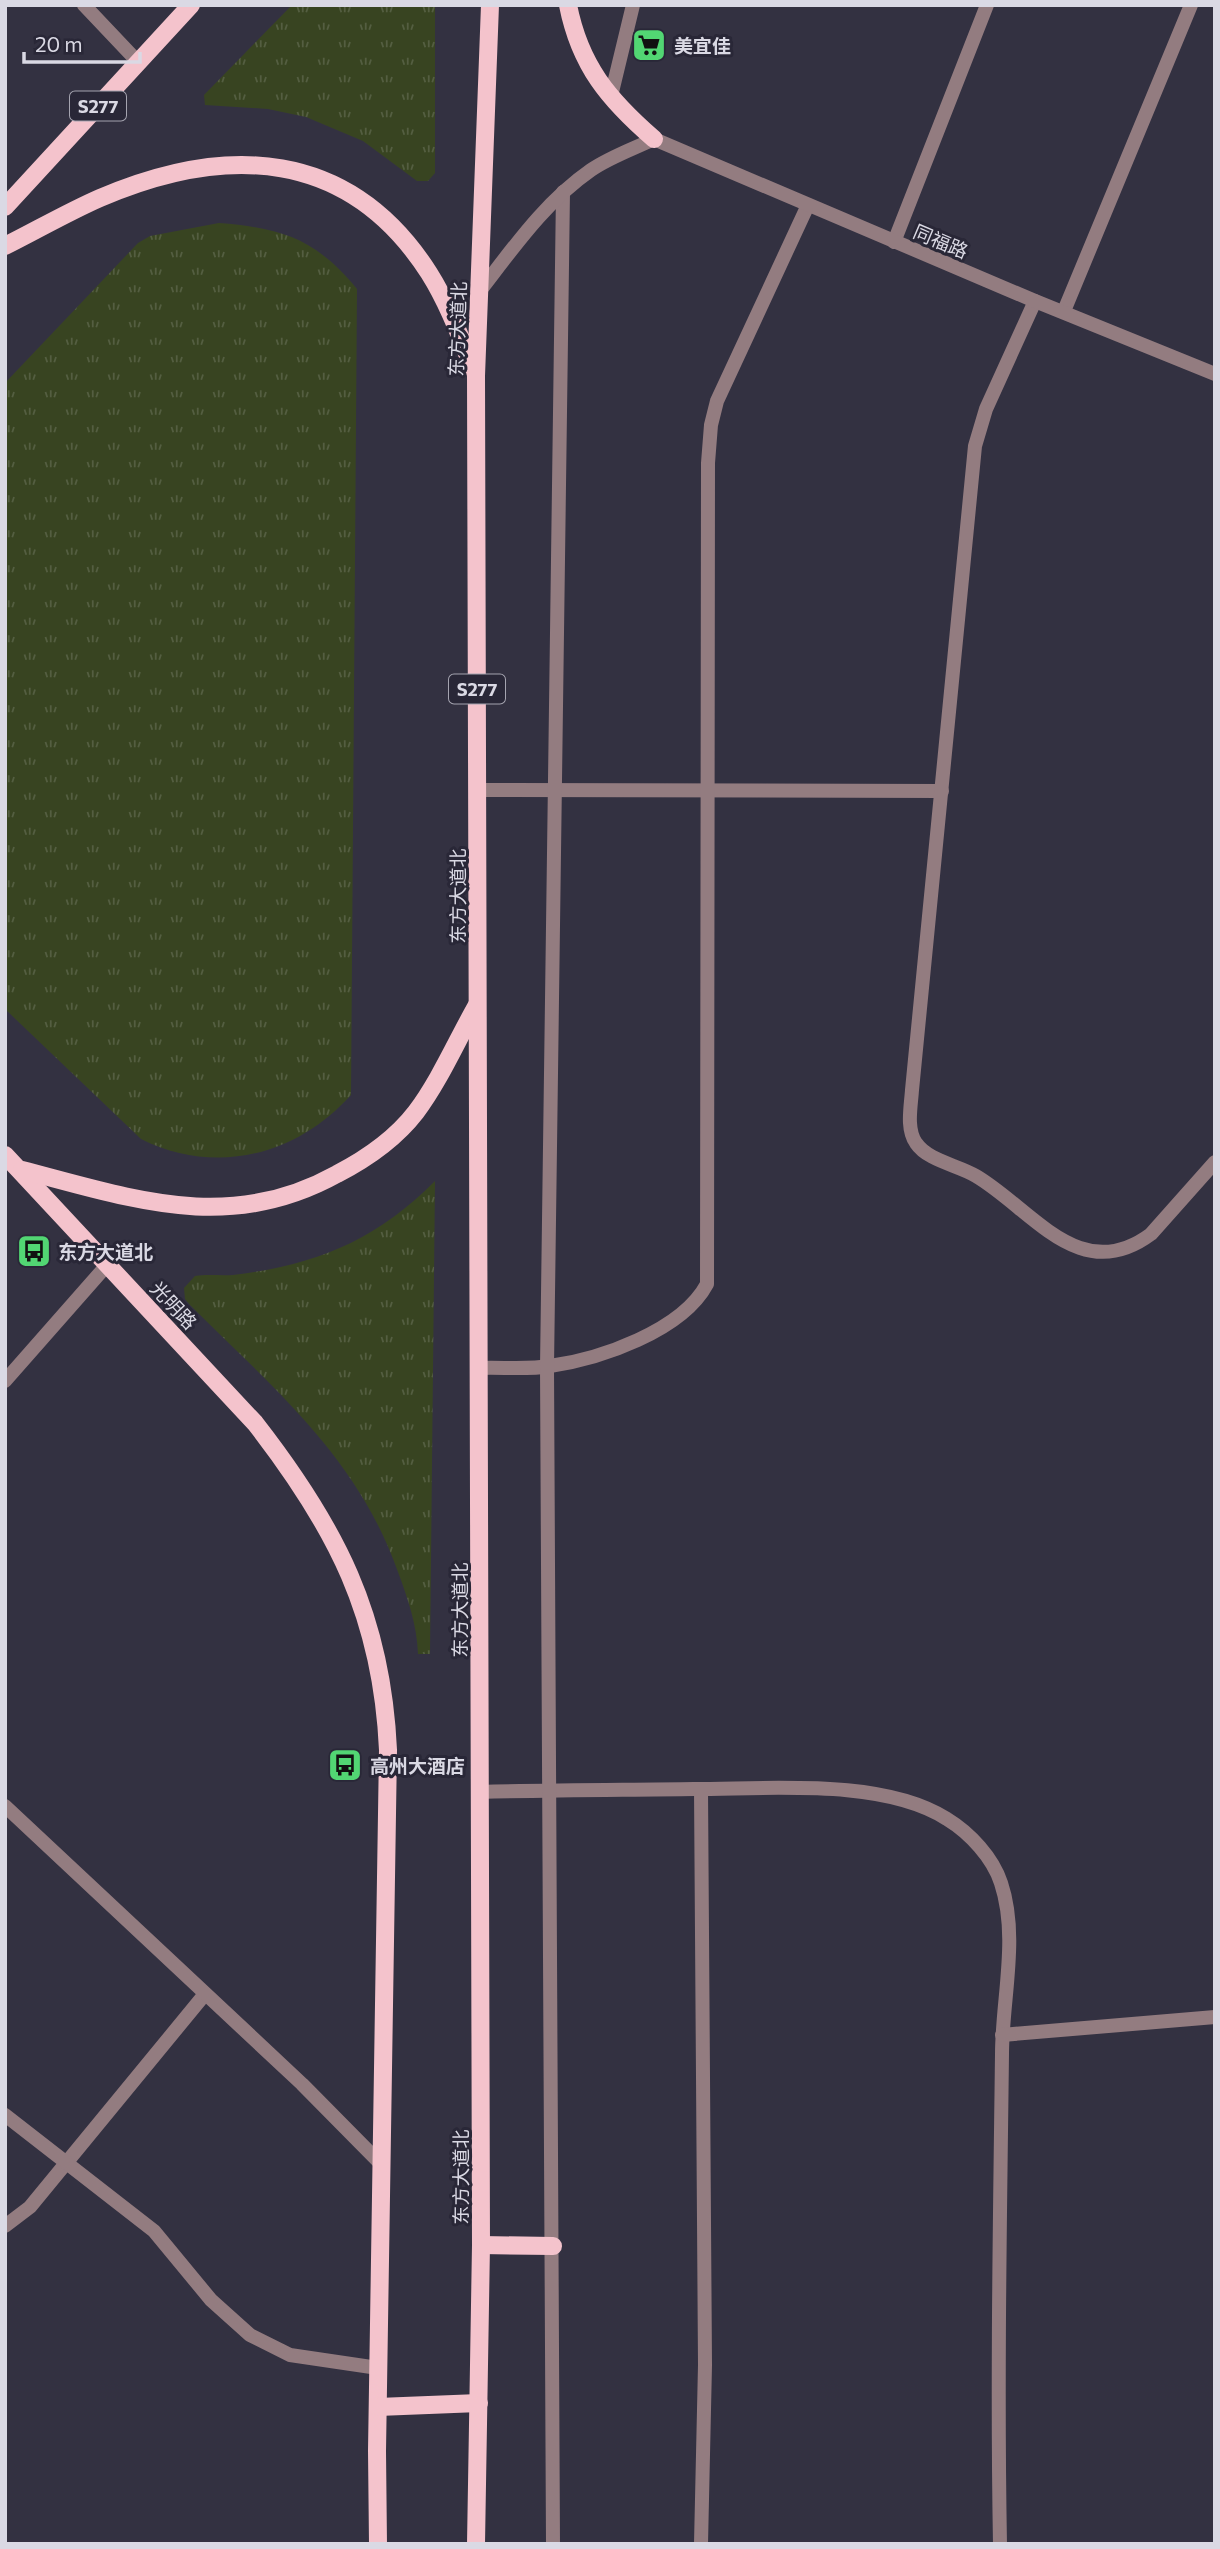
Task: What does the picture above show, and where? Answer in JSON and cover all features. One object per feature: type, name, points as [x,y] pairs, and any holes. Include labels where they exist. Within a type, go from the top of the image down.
[{"type":"main road","name":"S277","points":[[5,207],[191,5]]},
{"type":"main road","name":"东方大道北","points":[[476,2544],[481,2245],[476,376],[490,5]]},
{"type":"main road","points":[[568,5],[579,49],[588,67],[611,96],[654,139]]},
{"type":"main road","name":"S277","points":[[5,246],[100,198],[192,169],[261,164],[299,172],[335,186],[364,203],[391,225],[414,251],[452,314],[476,376]]},
{"type":"main road","points":[[22,1170],[130,1198],[223,1209],[270,1203],[310,1189],[356,1164],[391,1138],[416,1112],[479,1002]]},
{"type":"main road","name":"光明路","points":[[5,1154],[255,1423],[287,1464],[323,1519],[351,1574],[378,1656],[388,1750],[383,2166]]},
{"type":"main road","points":[[378,2544],[378,2368],[383,2166]]},
{"type":"main road","points":[[481,2245],[553,2246]]},
{"type":"main road","points":[[378,2407],[479,2403]]},
{"type":"street","points":[[84,5],[138,62]]},
{"type":"street","points":[[611,96],[633,5]]},
{"type":"street","points":[[894,242],[987,5]]},
{"type":"street","points":[[1064,311],[1191,5]]},
{"type":"street","points":[[479,292],[541,211],[563,191],[593,169],[654,139]]},
{"type":"street","name":"同福路","points":[[654,139],[894,242],[1215,374]]},
{"type":"street","points":[[553,2544],[547,1367],[563,191]]},
{"type":"street","points":[[480,1368],[547,1367],[585,1359],[657,1329],[686,1310],[707,1284],[708,463],[713,413],[808,205]]},
{"type":"street","points":[[1035,301],[986,409],[975,446],[912,1090],[911,1127],[916,1144],[925,1152],[976,1175],[1074,1247],[1101,1251],[1128,1248],[1151,1234],[1215,1162]]},
{"type":"street","points":[[478,790],[942,792]]},
{"type":"street","points":[[5,1381],[107,1265]]},
{"type":"street","points":[[701,1789],[705,2365],[701,2544]]},
{"type":"street","points":[[480,1792],[797,1789],[856,1793],[890,1798],[922,1807],[947,1819],[990,1860],[1002,1885],[1008,1965],[1002,2035],[1000,2544]]},
{"type":"street","points":[[5,1806],[383,2166]]},
{"type":"street","points":[[5,2226],[30,2207],[68,2164],[205,1994]]},
{"type":"street","points":[[1002,2035],[1215,2017]]},
{"type":"street","points":[[5,2115],[154,2231],[211,2300],[250,2335],[290,2355],[378,2368]]},
{"type":"green space","points":[[292,5],[435,5],[435,173],[428,181],[417,181],[363,141],[306,117],[268,109],[205,105],[204,95]]},
{"type":"green space","points":[[219,223],[261,228],[296,239],[327,258],[357,289],[351,1095],[329,1116],[305,1133],[253,1154],[225,1157],[197,1156],[169,1150],[141,1139],[5,1009],[5,383],[138,243],[150,236]]},
{"type":"green space","points":[[435,1181],[430,1654],[418,1654],[414,1622],[402,1582],[381,1531],[360,1493],[310,1426],[190,1305],[185,1299],[184,1288],[195,1276],[263,1271],[318,1257],[343,1247],[390,1220]]},
{"type":"place","name":"美宜佳","points":[[649,45]]},
{"type":"place","name":"东方大道北","points":[[34,1251]]},
{"type":"place","name":"高州大酒店","points":[[345,1765]]}]
